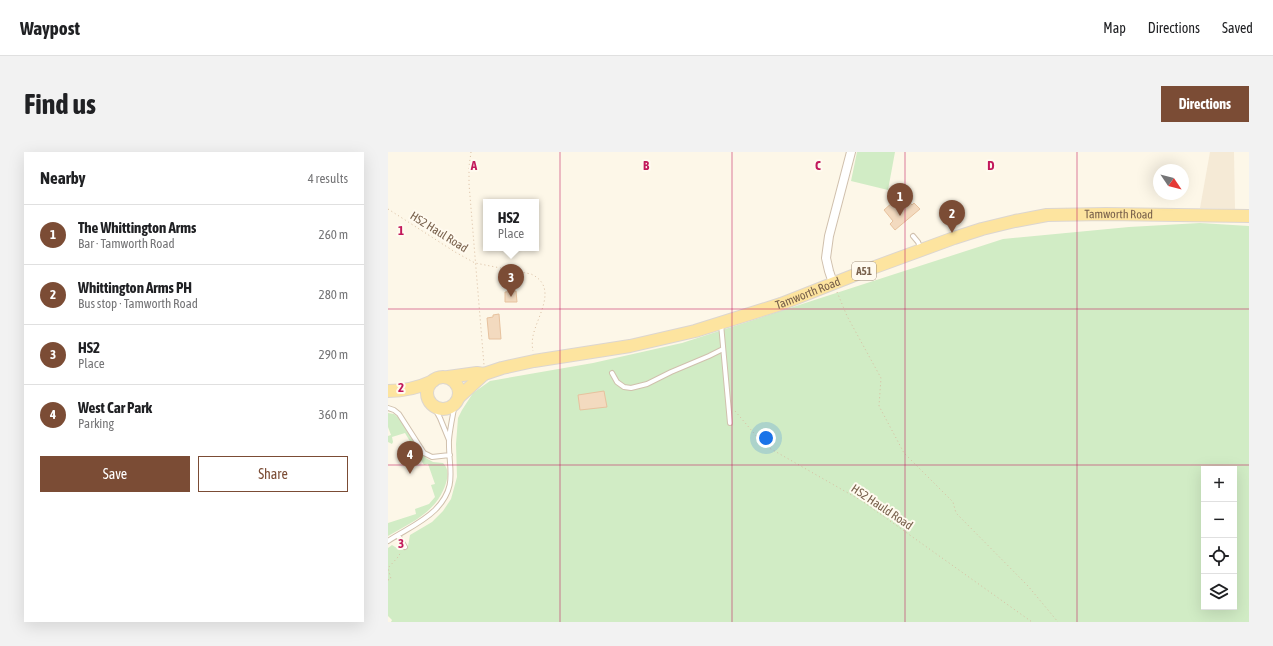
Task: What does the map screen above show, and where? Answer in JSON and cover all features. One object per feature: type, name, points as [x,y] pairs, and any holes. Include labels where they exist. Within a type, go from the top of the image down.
[{"type":"main road","name":"Tamworth Road","points":[[457,400],[484,374],[502,368],[534,361],[630,346],[721,324],[781,304],[921,250],[982,229],[1015,221],[1047,215],[1106,214],[1249,216]]},
{"type":"main road","name":"Tamworth Road","points":[[448,377],[477,373],[484,374]]},
{"type":"main road","points":[[388,391],[402,391],[425,385],[438,378],[448,377],[456,383],[459,390],[457,400],[445,409],[402,391]]},
{"type":"main road","points":[[433,381],[427,392],[428,398],[433,404]]},
{"type":"street","points":[[833,283],[826,258],[829,236],[851,152]]},
{"type":"lane","points":[[913,236],[918,242],[921,250]]},
{"type":"lane","points":[[721,324],[730,423]]},
{"type":"lane","points":[[612,373],[617,382],[624,387],[641,386],[723,349]]},
{"type":"lane","points":[[388,541],[429,516],[443,500],[447,492],[451,481],[452,469],[449,440],[457,400]]},
{"type":"lane","points":[[433,404],[449,440]]},
{"type":"lane","points":[[388,408],[399,414],[424,453],[432,457],[450,455]]},
{"type":"lane","points":[[398,535],[403,548]]},
{"type":"path","points":[[471,152],[469,184],[484,374]]},
{"type":"path","name":"HS2 Haul Road","points":[[388,209],[455,252],[475,263],[531,274],[541,281],[544,289],[544,304],[533,336],[532,345],[534,361]]},
{"type":"path","points":[[833,283],[847,316],[881,378],[879,406],[904,453],[953,502],[956,513],[1028,586],[1058,622]]},
{"type":"path","name":"HS2 Hauld Road","points":[[728,403],[764,446],[862,501],[1032,622]]},
{"type":"path","points":[[388,580],[391,579],[388,568],[398,557],[403,548]]},
{"type":"shaded area","points":[[1210,152],[1234,152],[1235,209],[1200,208]]},
{"type":"green space","points":[[857,152],[895,152],[888,190],[851,181]]},
{"type":"green space","points":[[1200,223],[1249,226],[1249,622],[391,622],[392,620],[388,616],[388,548],[392,545],[400,550],[408,546],[410,535],[432,522],[443,511],[451,499],[457,477],[456,444],[458,418],[473,393],[490,381],[593,363],[682,343],[1003,239],[1129,227]]},
{"type":"green space","points":[[388,413],[394,414],[400,419],[426,458],[433,462],[443,463],[448,475],[442,493],[437,502],[415,521],[388,536],[388,523],[416,514],[415,509],[429,504],[435,497],[431,485],[435,484],[428,464],[424,465],[405,433],[392,437],[392,444],[388,442],[388,436],[391,435],[388,427]]},
{"type":"building","points":[[902,194],[912,205],[914,203],[920,209],[895,230],[890,224],[893,221],[884,210]]},
{"type":"building","points":[[516,291],[517,302],[505,302],[505,292]]},
{"type":"building","points":[[499,314],[501,339],[489,339],[487,318]]},
{"type":"building","points":[[604,391],[607,407],[580,410],[578,395]]},
{"type":"place","name":"The Whittington Arms","points":[[900,216]]},
{"type":"place","name":"Whittington Arms PH","points":[[952,233]]},
{"type":"place","name":"HS2","points":[[511,297]]},
{"type":"place","name":"West Car Park","points":[[410,474]]}]
